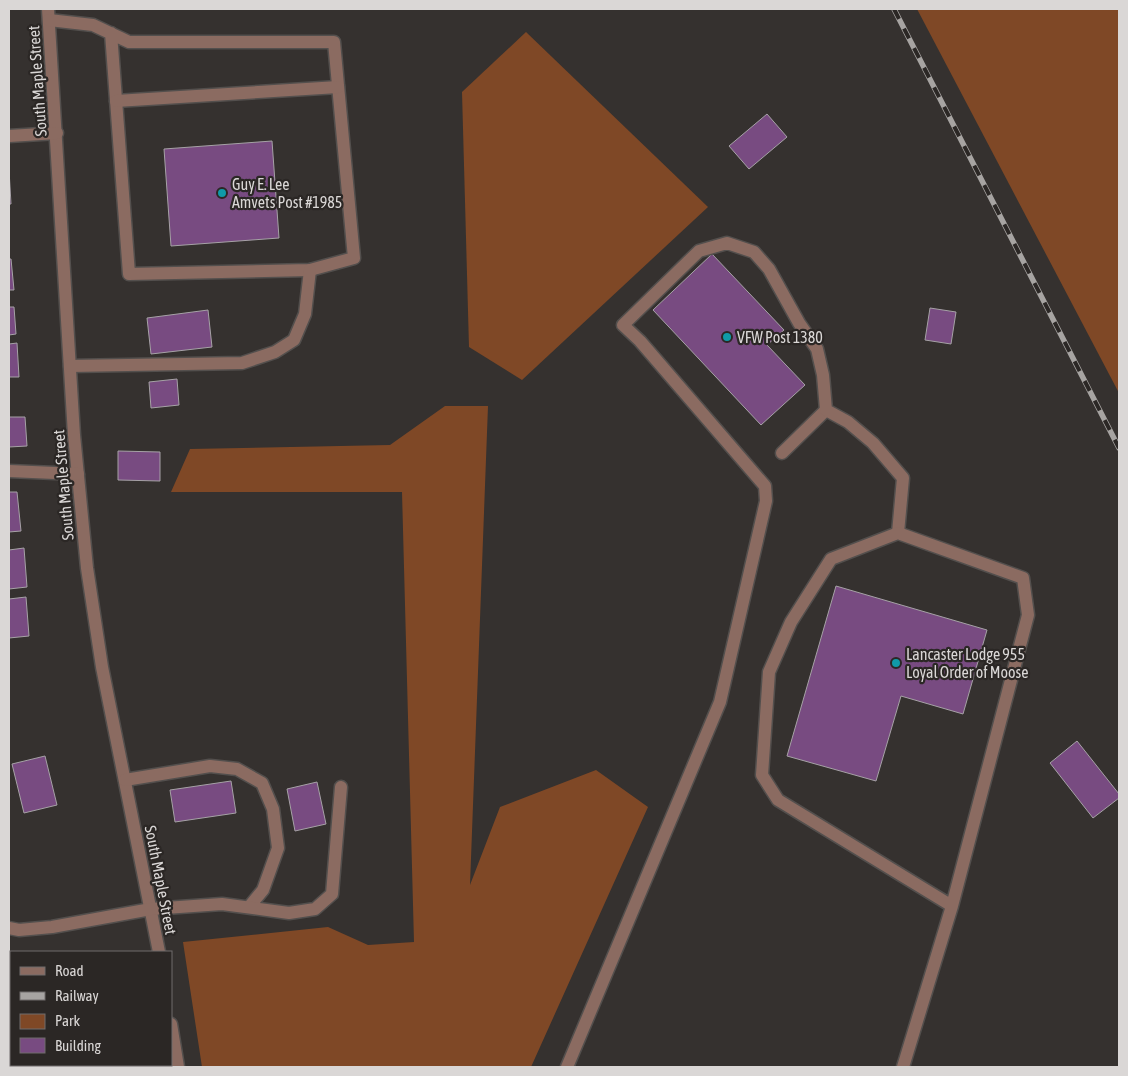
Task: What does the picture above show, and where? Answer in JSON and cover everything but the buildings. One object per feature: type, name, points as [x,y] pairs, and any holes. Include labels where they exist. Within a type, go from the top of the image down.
[{"type":"street","points":[[49,15],[93,25],[111,33],[129,42],[334,42],[354,258],[310,270],[129,274],[111,33]]},
{"type":"street","name":"South Maple Street","points":[[49,15],[70,366],[87,568],[102,667],[159,951]]},
{"type":"street","points":[[116,101],[338,87]]},
{"type":"street","points":[[9,136],[57,133]]},
{"type":"street","points":[[567,1067],[720,702],[766,501],[765,486],[640,341],[623,325],[699,250],[727,243],[754,252],[769,269],[799,323],[817,349],[823,374],[826,410]]},
{"type":"street","points":[[70,366],[242,363],[275,352],[294,340],[305,314],[310,270]]},
{"type":"street","points":[[782,452],[826,410]]},
{"type":"street","points":[[826,410],[848,422],[873,442],[903,478],[898,533]]},
{"type":"street","points":[[9,471],[78,474]]},
{"type":"street","points":[[903,1067],[952,906],[1028,615],[1023,578],[898,533],[831,559],[791,622],[769,672],[762,775],[778,800],[952,906]]},
{"type":"street","points":[[125,780],[210,766],[237,769],[262,783],[273,809],[278,848],[264,890],[249,907]]},
{"type":"street","points":[[9,928],[19,930],[52,927],[151,909],[222,904],[289,913],[314,909],[332,894],[341,787]]},
{"type":"street","points":[[172,1030],[178,1067]]},
{"type":"green space","points":[[917,9],[1119,9],[1119,393]]},
{"type":"green space","points":[[526,32],[708,207],[522,380],[469,347],[462,92]]},
{"type":"green space","points":[[445,406],[488,406],[470,885],[500,807],[596,770],[648,807],[531,1067],[202,1067],[183,942],[328,927],[368,945],[414,942],[402,492],[171,492],[190,449],[390,445]]},
{"type":"green space","points":[[9,996],[10,996],[10,1050]]},
{"type":"green space","points":[[60,1066],[152,1067],[63,1067]]},
{"type":"railway","points":[[894,9],[1119,448]]},
{"type":"place","name":"Guy E. Lee Amvets Post #1985","points":[[222,193]]},
{"type":"place","name":"VFW Post 1380","points":[[727,337]]},
{"type":"place","name":"Lancaster Lodge 955 Loyal Order of Moose","points":[[896,663]]}]
